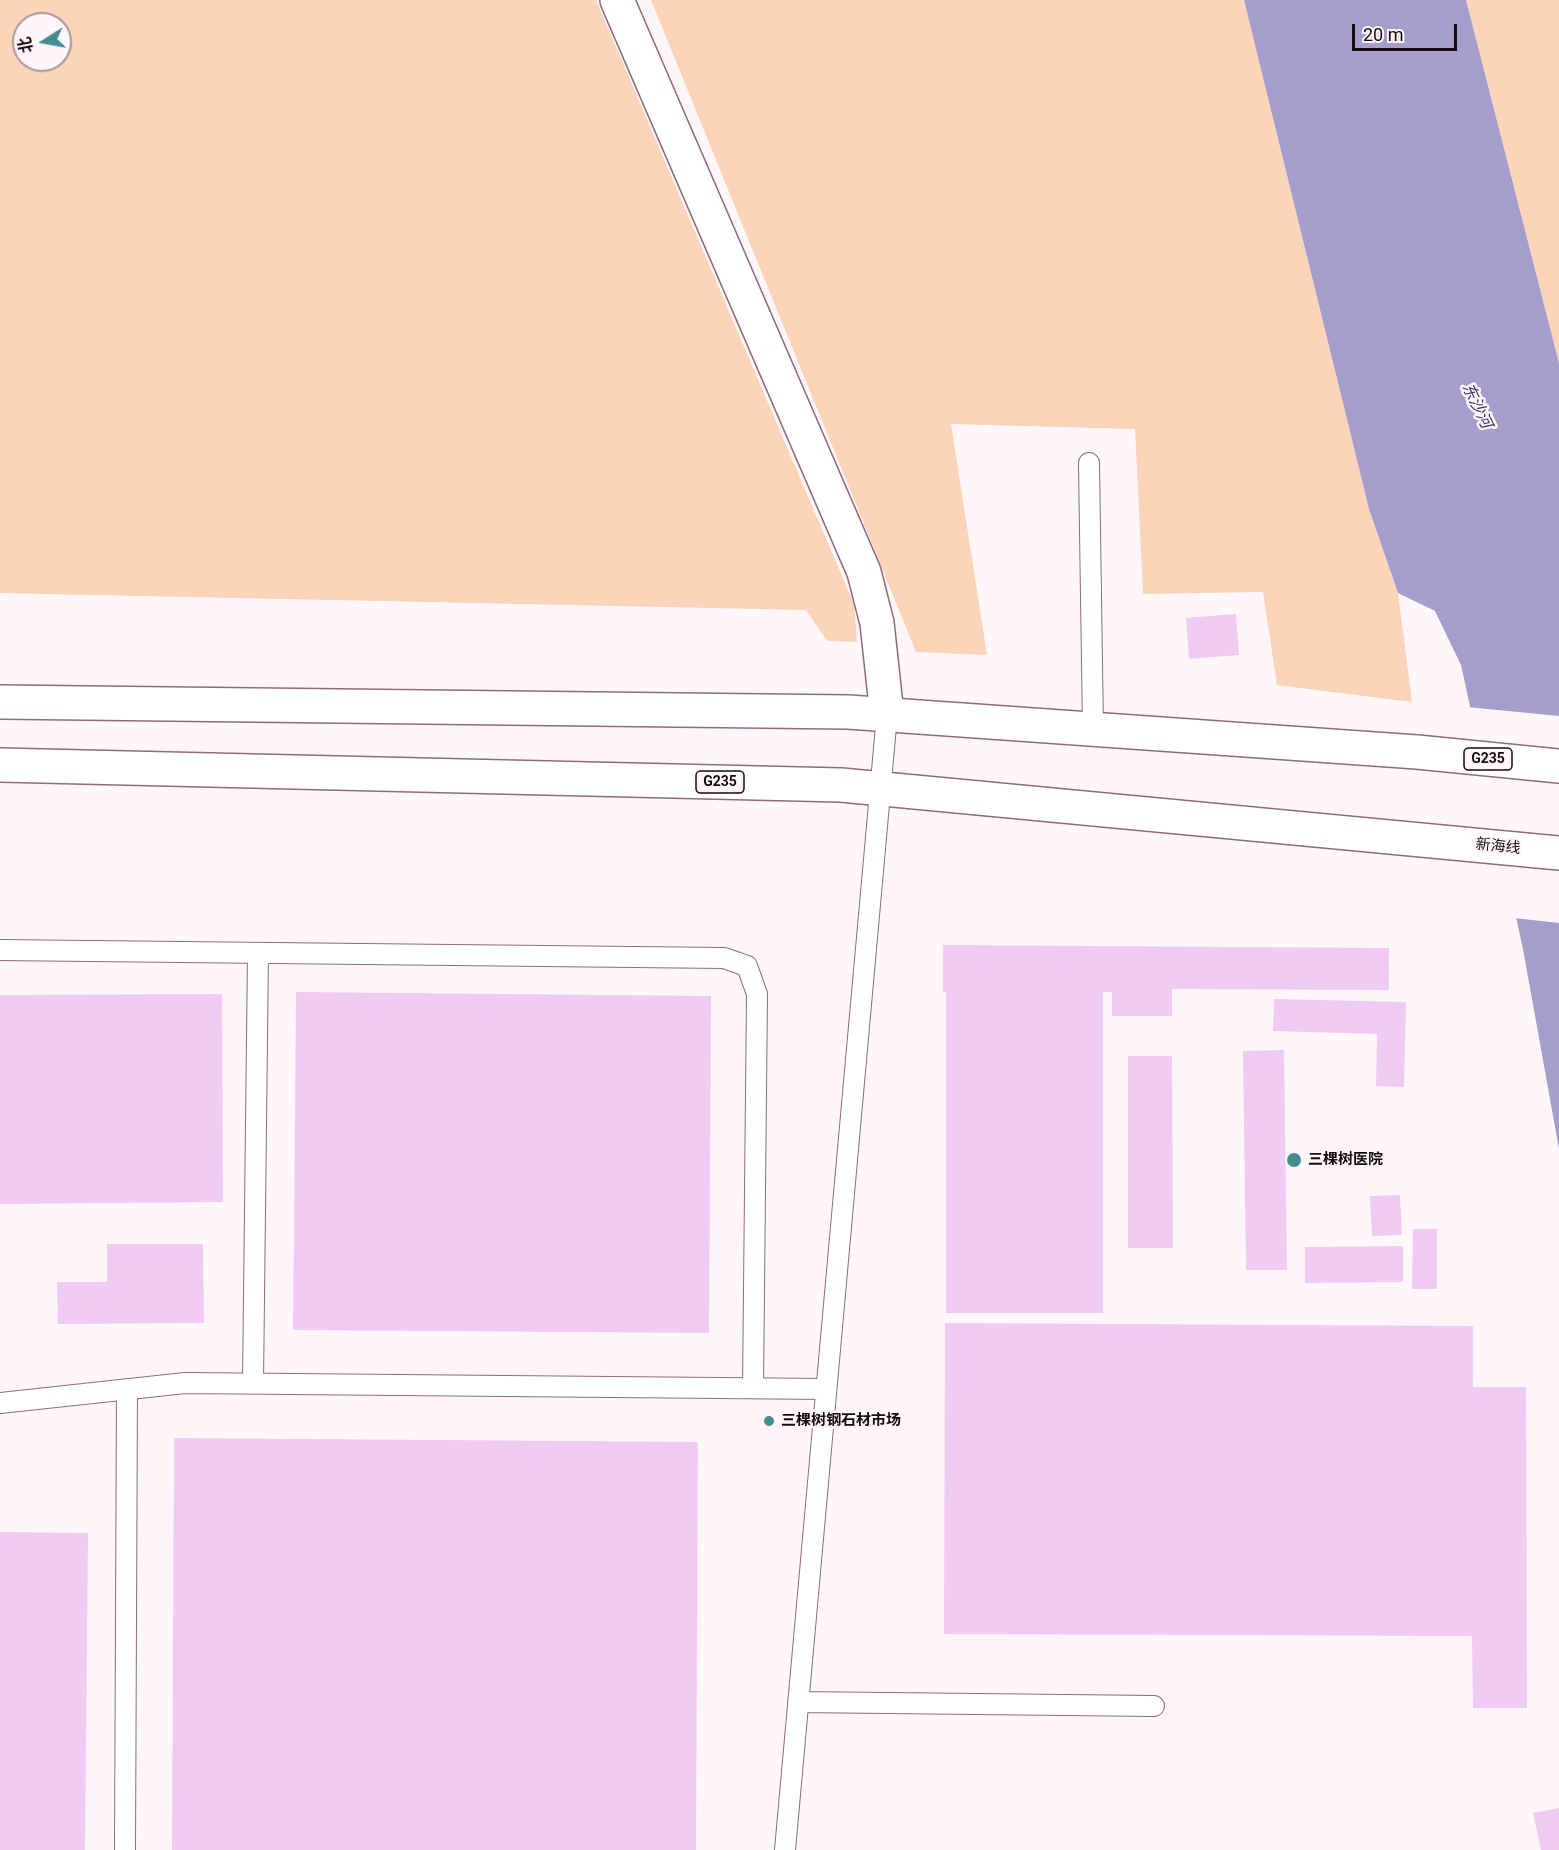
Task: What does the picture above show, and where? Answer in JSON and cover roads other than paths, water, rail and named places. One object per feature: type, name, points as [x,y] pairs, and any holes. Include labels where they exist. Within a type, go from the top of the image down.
[{"type":"main road","points":[[617,0],[864,572],[877,623],[887,715]]},
{"type":"main road","name":"G235","points":[[0,702],[848,712],[1417,752],[1559,766]]},
{"type":"main road","name":"G235","points":[[0,765],[841,785],[881,788]]},
{"type":"main road","name":"新海线","points":[[881,788],[1559,853]]},
{"type":"lane","points":[[1089,462],[1093,729]]},
{"type":"lane","points":[[785,1850],[887,715]]},
{"type":"lane","points":[[0,950],[724,958],[747,966],[757,994],[753,1388]]},
{"type":"lane","points":[[253,1383],[258,952]]},
{"type":"lane","points":[[0,1402],[185,1383],[826,1389]]},
{"type":"lane","points":[[125,1850],[127,1389]]},
{"type":"lane","points":[[798,1702],[1154,1706]]},
{"type":"water","name":"东沙河","points":[[1244,0],[1466,0],[1559,363],[1559,1149],[1523,949],[1461,665],[1435,611],[1398,593],[1369,509]]},
{"type":"place","name":"三棵树医院","points":[[1294,1160]]},
{"type":"place","name":"三棵树钢石材市场","points":[[769,1421]]}]
